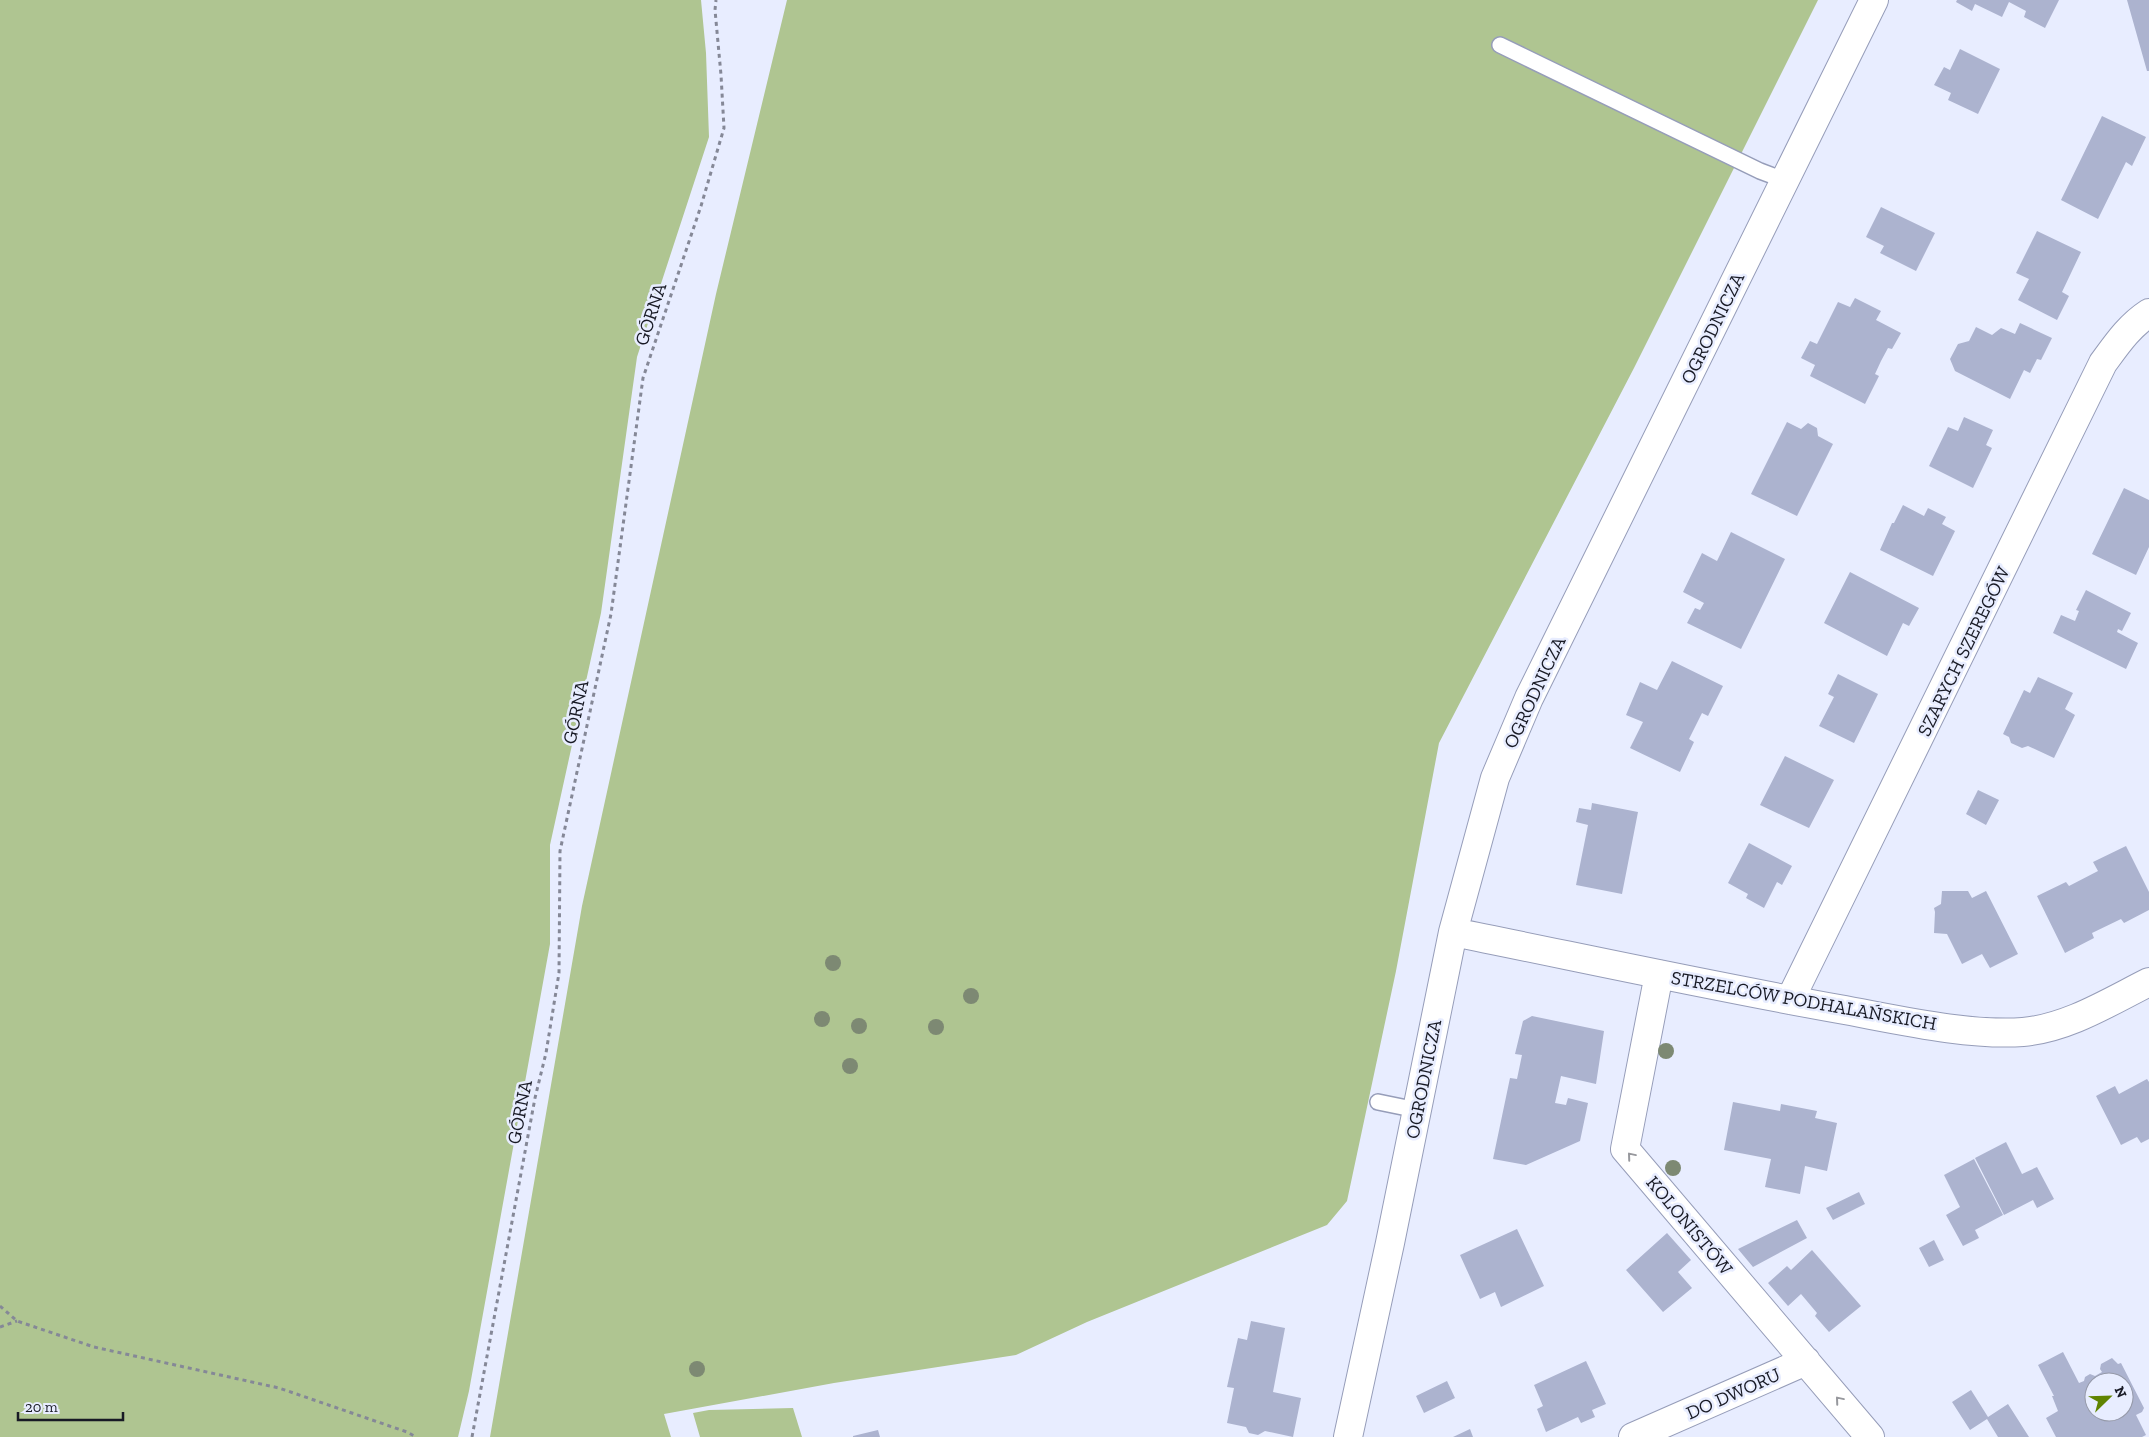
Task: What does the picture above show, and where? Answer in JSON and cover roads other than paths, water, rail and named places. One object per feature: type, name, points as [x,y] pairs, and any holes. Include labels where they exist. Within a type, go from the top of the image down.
[{"type":"street","name":"OGRODNICZA","points":[[1348,1437],[1453,932],[1480,825],[1495,778],[1514,731],[1874,0]]},
{"type":"street","name":"SZARYCH SZEREGÓW","points":[[1790,1000],[2103,363],[2138,320],[2149,313]]},
{"type":"street","name":"STRZELCÓW PODHALAŃSKICH","points":[[1453,932],[1790,1000],[1938,1026],[1996,1032],[2023,1032],[2051,1027],[2079,1016],[2149,982]]},
{"type":"street","name":"KOLONISTÓW","points":[[1659,974],[1625,1149],[1870,1437]]},
{"type":"street","name":"DO DWORU","points":[[1633,1437],[1806,1360]]},
{"type":"lane","points":[[1500,45],[1751,166],[1784,180]]},
{"type":"lane","points":[[1378,1102],[1417,1110]]}]
